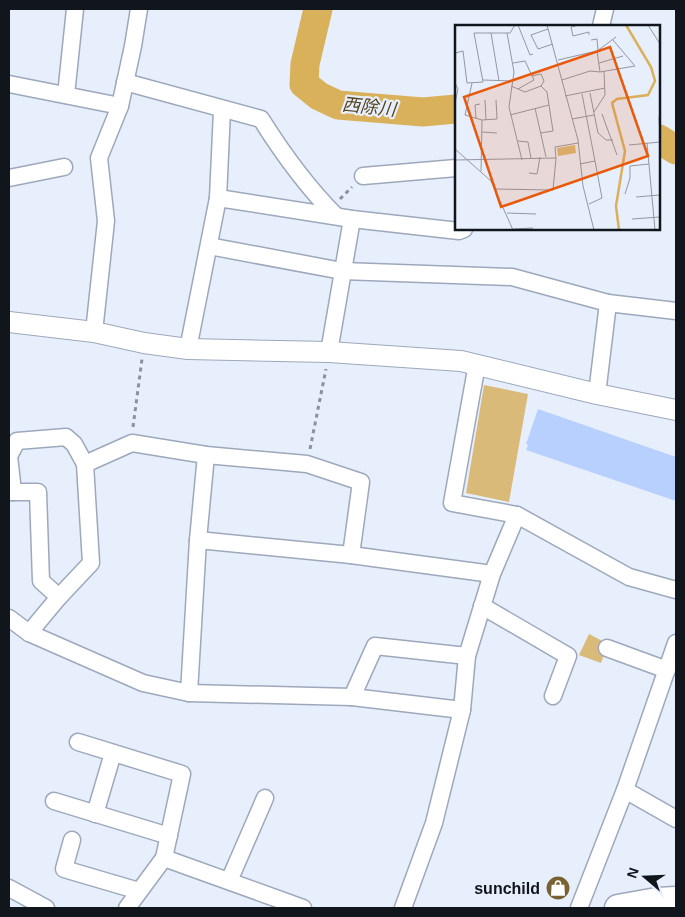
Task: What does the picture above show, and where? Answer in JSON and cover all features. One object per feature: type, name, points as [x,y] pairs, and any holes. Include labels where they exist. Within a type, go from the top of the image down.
[{"type":"highway","points":[[618,908],[657,901],[676,900]]},
{"type":"street","points":[[66,95],[75,9]]},
{"type":"street","points":[[94,332],[106,221],[99,158],[120,106],[139,9]]},
{"type":"street","points":[[601,25],[606,9]]},
{"type":"street","points":[[125,82],[222,110],[261,119],[282,154],[339,215],[342,271],[329,352]]},
{"type":"street","points":[[9,84],[120,106]]},
{"type":"street","points":[[188,349],[218,198],[222,110]]},
{"type":"street","points":[[9,178],[64,167]]},
{"type":"street","points":[[363,176],[455,168]]},
{"type":"street","points":[[218,198],[462,230]]},
{"type":"street","points":[[209,246],[342,271],[512,276],[608,303],[676,311]]},
{"type":"street","points":[[597,394],[608,303]]},
{"type":"street","points":[[9,322],[94,332],[144,343],[188,349],[329,352],[477,364],[597,394],[676,410]]},
{"type":"street","points":[[477,364],[452,503],[517,515],[629,577],[676,590]]},
{"type":"street","points":[[29,633],[91,563],[85,464],[74,444],[66,437],[17,441],[9,456],[11,492],[38,492],[41,580],[59,597]]},
{"type":"street","points":[[85,464],[132,443],[206,455],[307,464],[361,482],[351,555]]},
{"type":"street","points":[[189,693],[198,540],[206,455]]},
{"type":"street","points":[[403,908],[434,823],[462,710],[467,656],[492,574],[517,515]]},
{"type":"street","points":[[198,540],[351,555],[492,574]]},
{"type":"street","points":[[482,606],[568,656],[553,696]]},
{"type":"street","points":[[9,618],[29,633],[142,683],[189,693],[352,698],[462,710]]},
{"type":"street","points":[[579,908],[625,790],[676,643]]},
{"type":"street","points":[[352,698],[375,646],[467,656]]},
{"type":"street","points":[[607,648],[666,670]]},
{"type":"street","points":[[78,742],[182,774],[164,858],[127,908]]},
{"type":"street","points":[[95,814],[113,753]]},
{"type":"street","points":[[625,790],[676,819]]},
{"type":"street","points":[[229,881],[265,798]]},
{"type":"street","points":[[54,801],[169,836]]},
{"type":"street","points":[[72,840],[64,868],[140,891]]},
{"type":"street","points":[[164,858],[303,908]]},
{"type":"street","points":[[9,888],[46,908]]},
{"type":"path","points":[[339,215],[363,176]]},
{"type":"path","points":[[132,443],[144,343]]},
{"type":"path","points":[[307,464],[329,352]]},
{"type":"shaded area","points":[[484,385],[528,394],[509,502],[466,493]]},
{"type":"shaded area","points":[[589,634],[608,644],[601,663],[579,655]]},
{"type":"building","points":[[538,409],[676,457],[676,501],[526,450],[528,445],[526,444]]},
{"type":"waterway","name":"西除川","points":[[318,9],[305,64],[304,84],[319,96],[338,105],[423,112],[455,109]]},
{"type":"waterway","name":"西除川","points":[[660,140],[676,150]]},
{"type":"place","name":"sunchild","points":[[558,888]]}]
